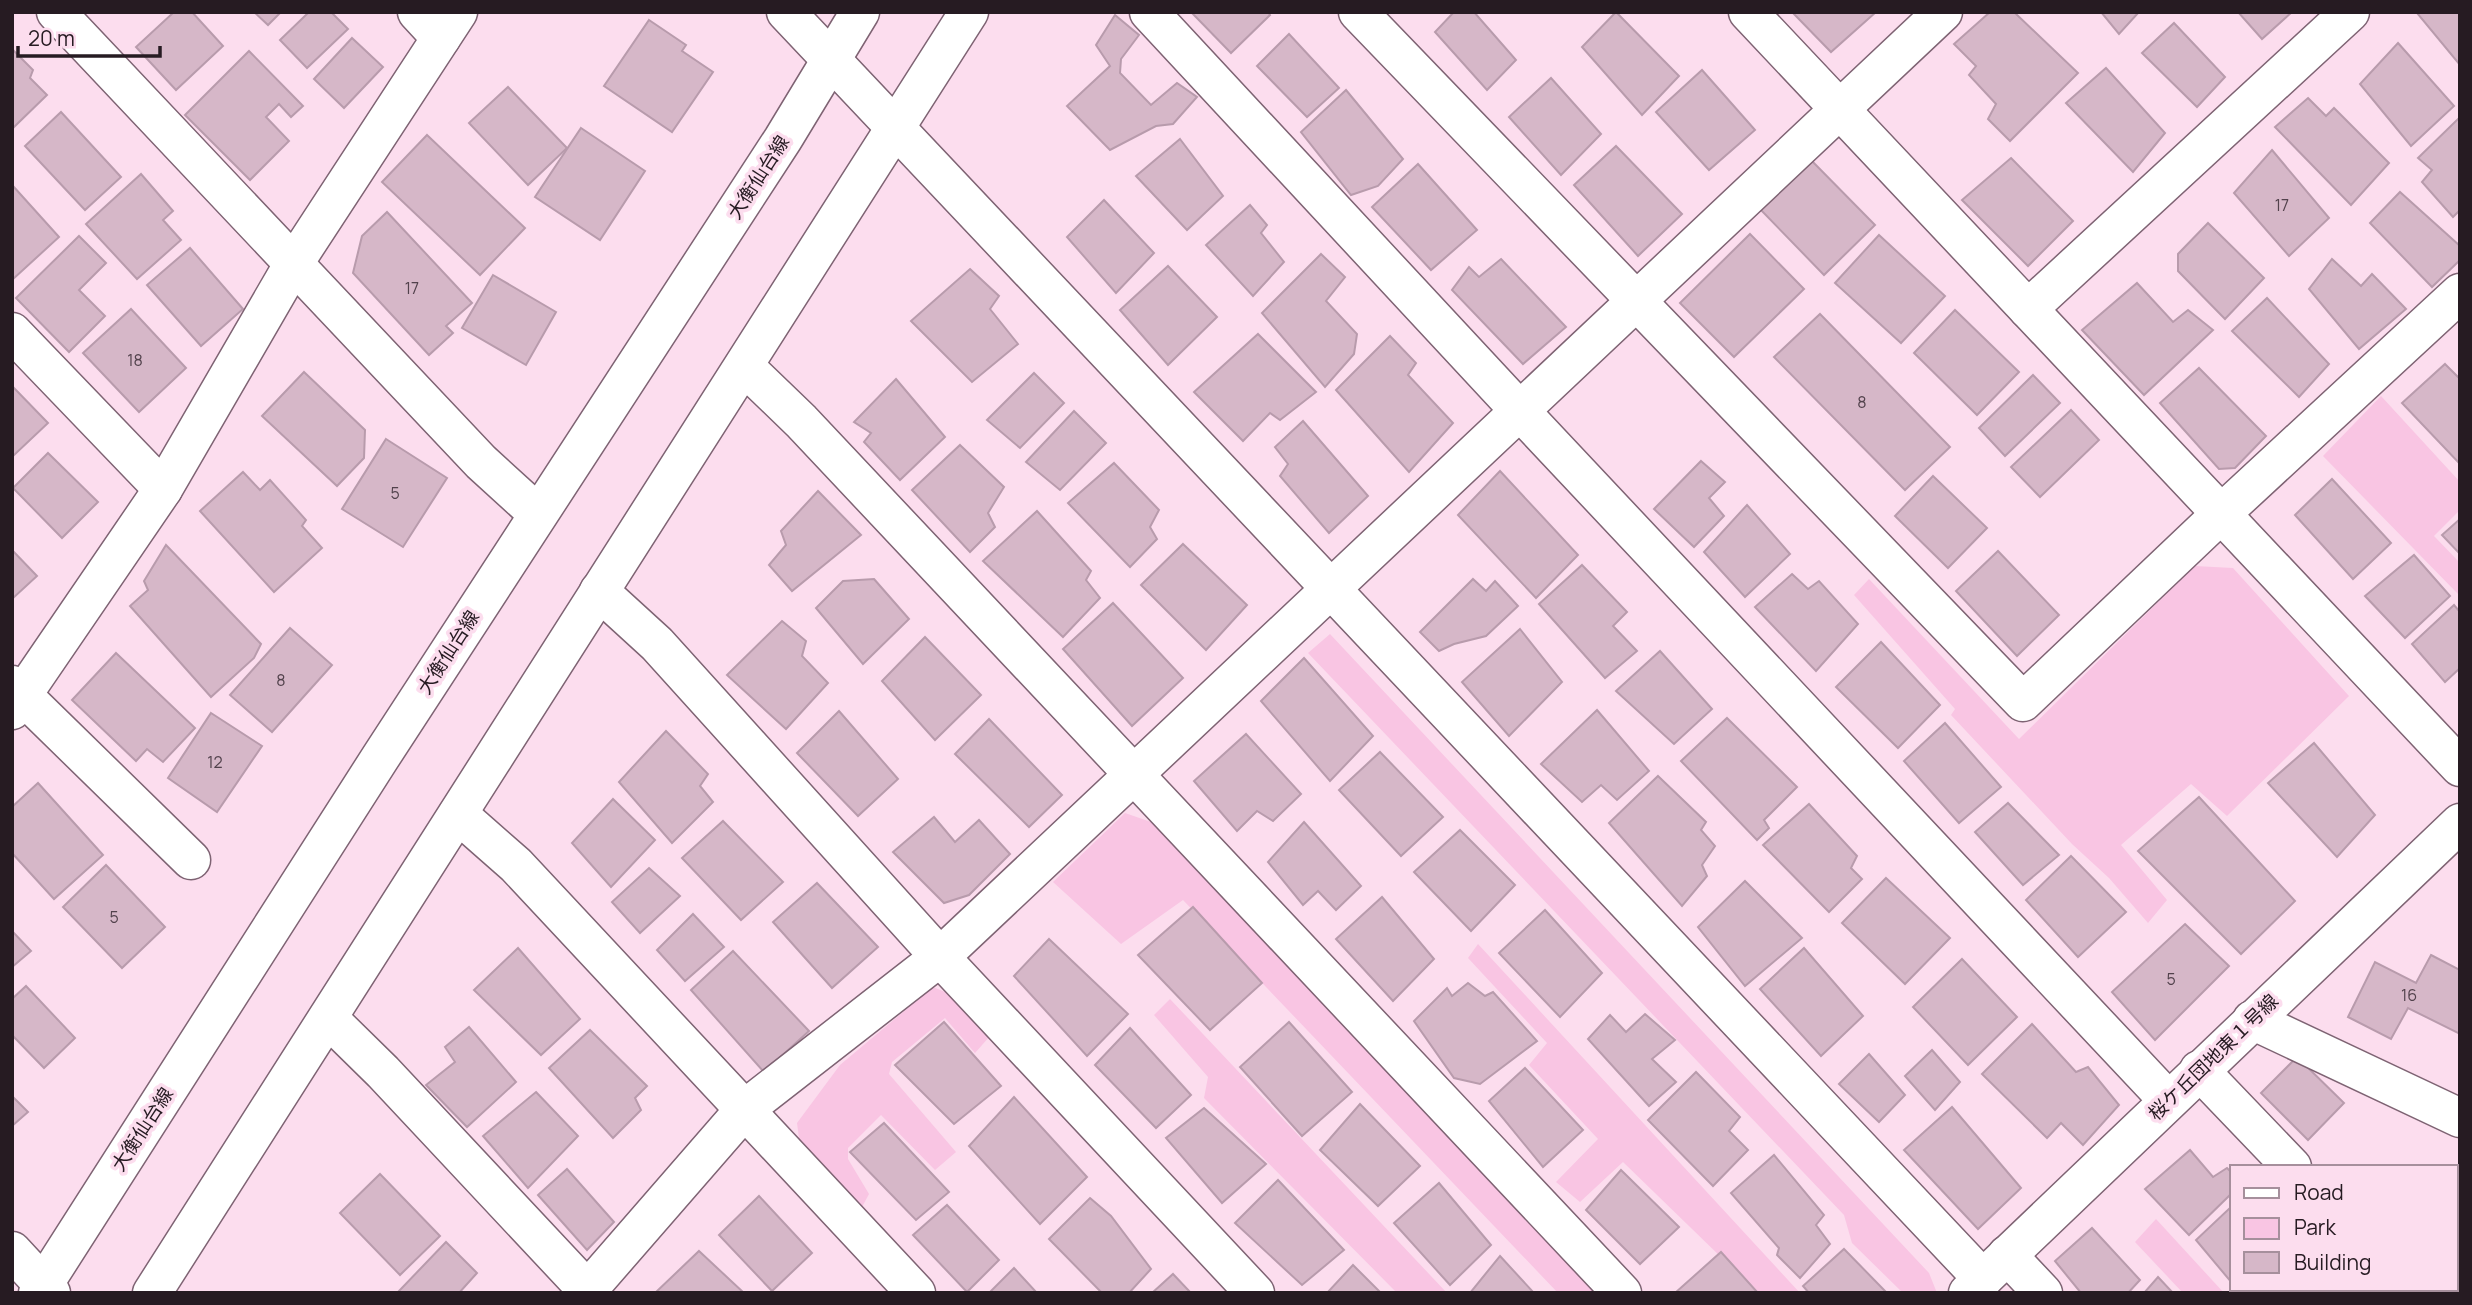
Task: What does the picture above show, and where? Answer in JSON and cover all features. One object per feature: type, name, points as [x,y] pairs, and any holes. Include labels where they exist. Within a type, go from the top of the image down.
[{"type":"street","points":[[57,12],[481,462],[538,514]]},
{"type":"street","points":[[786,12],[1986,1276],[2043,1293]]},
{"type":"street","name":"大衡仙台線","points":[[44,1290],[380,758],[832,60],[860,12]]},
{"type":"street","points":[[152,1293],[599,590],[897,129],[969,12]]},
{"type":"street","points":[[1149,12],[2168,1100]]},
{"type":"street","points":[[1358,12],[2023,702],[2460,293]]},
{"type":"street","points":[[1748,12],[2460,767]]},
{"type":"street","points":[[328,1018],[383,1072],[587,1292],[745,1109],[940,957],[1943,12]]},
{"type":"street","points":[[2028,309],[2350,12]]},
{"type":"street","points":[[191,860],[15,696],[163,489],[438,21]]},
{"type":"street","points":[[12,332],[163,489]]},
{"type":"street","points":[[744,366],[801,421],[1622,1293]]},
{"type":"street","points":[[599,590],[657,644],[940,957],[1255,1293]]},
{"type":"street","points":[[458,814],[516,865],[916,1293]]},
{"type":"street","name":"桜ケ丘団地東１号線","points":[[1986,1276],[2460,823]]},
{"type":"street","points":[[2252,1020],[2460,1118]]},
{"type":"street","points":[[2199,1070],[2290,1165]]},
{"type":"street","points":[[12,1251],[44,1290]]},
{"type":"green space","points":[[2381,396],[2460,482],[2460,510],[2434,536],[2460,563],[2460,596],[2323,456]]},
{"type":"green space","points":[[2195,566],[2233,568],[2349,696],[2227,816],[2191,784],[2121,845],[2167,900],[2148,923],[2109,878],[2072,844],[1951,715],[1955,709],[1854,595],[1869,579],[2019,739]]},
{"type":"green space","points":[[1330,634],[1929,1273],[1937,1293],[1903,1293],[1852,1243],[1844,1215],[1308,653]]},
{"type":"green space","points":[[1125,813],[1151,822],[1596,1293],[1558,1293],[1183,900],[1121,944],[1053,882]]},
{"type":"green space","points":[[1478,944],[1800,1293],[1758,1293],[1623,1162],[1580,1202],[1556,1182],[1598,1139],[1529,1065],[1547,1043],[1468,958]]},
{"type":"green space","points":[[933,987],[950,994],[990,1036],[975,1053],[945,1018],[892,1062],[889,1074],[956,1152],[935,1170],[881,1115],[848,1148],[848,1159],[869,1194],[862,1207],[800,1146],[797,1123],[840,1065]]},
{"type":"green space","points":[[1170,999],[1447,1293],[1397,1293],[1204,1098],[1208,1077],[1154,1015]]},
{"type":"green space","points":[[2156,1219],[2224,1293],[2183,1293],[2135,1242]]},
{"type":"building","points":[[174,12],[192,12],[223,46],[176,90],[136,47]]},
{"type":"building","points":[[254,12],[281,12],[268,25]]},
{"type":"building","points":[[309,12],[331,12],[348,29],[307,68],[280,40]]},
{"type":"building","points":[[1191,12],[1268,12],[1270,15],[1231,53]]},
{"type":"building","points":[[1454,12],[1474,12],[1516,60],[1487,90],[1435,32]]},
{"type":"building","points":[[1616,12],[1679,76],[1642,115],[1582,47]]},
{"type":"building","points":[[1792,12],[1876,12],[1831,52]]},
{"type":"building","points":[[1990,12],[2014,12],[2078,73],[2010,141],[1988,119],[1996,104],[1969,75],[1976,66],[1954,44]]},
{"type":"building","points":[[2101,12],[2139,12],[2119,34]]},
{"type":"building","points":[[2238,12],[2292,12],[2262,39]]},
{"type":"building","points":[[2460,12],[2460,65],[2417,13]]},
{"type":"building","points":[[1115,15],[1139,35],[1121,59],[1120,73],[1151,105],[1177,83],[1197,97],[1173,124],[1156,126],[1110,150],[1067,106],[1110,66],[1096,45]]},
{"type":"building","points":[[649,20],[686,45],[682,51],[713,72],[672,132],[604,86]]},
{"type":"building","points":[[2174,23],[2225,77],[2197,107],[2142,53]]},
{"type":"building","points":[[1289,34],[1339,88],[1307,117],[1257,66]]},
{"type":"building","points":[[352,38],[383,67],[344,108],[314,79]]},
{"type":"building","points":[[2398,43],[2454,106],[2411,146],[2360,84]]},
{"type":"building","points":[[12,49],[33,70],[30,78],[47,95],[14,127],[12,125]]},
{"type":"building","points":[[249,51],[303,106],[291,117],[279,104],[266,117],[289,141],[250,180],[185,115]]},
{"type":"building","points":[[2106,68],[2165,133],[2133,172],[2066,103]]},
{"type":"building","points":[[1702,70],[1755,130],[1709,170],[1656,112]]},
{"type":"building","points":[[1551,78],[1601,134],[1561,175],[1509,117]]},
{"type":"building","points":[[508,87],[567,148],[528,185],[469,123]]},
{"type":"building","points":[[1346,90],[1403,159],[1378,186],[1351,195],[1301,132]]},
{"type":"building","points":[[2308,98],[2326,116],[2334,108],[2389,163],[2351,205],[2275,127]]},
{"type":"building","points":[[61,112],[121,177],[85,210],[25,146]]},
{"type":"building","points":[[2460,117],[2460,210],[2453,217],[2422,182],[2432,170],[2418,158]]},
{"type":"building","points":[[581,128],[645,171],[600,240],[535,197]]},
{"type":"building","points":[[427,135],[525,228],[480,275],[382,182]]},
{"type":"building","points":[[1180,139],[1223,196],[1187,230],[1136,176]]},
{"type":"building","points":[[1616,146],[1682,214],[1638,256],[1574,185]]},
{"type":"building","points":[[2272,150],[2329,218],[2289,256],[2234,193]]},
{"type":"building","points":[[1809,158],[1875,225],[1824,275],[1759,208]]},
{"type":"building","points":[[2011,158],[2073,221],[2028,266],[1962,200]]},
{"type":"building","points":[[1418,164],[1477,230],[1431,270],[1372,207]]},
{"type":"building","points":[[141,174],[173,211],[163,220],[181,240],[137,279],[86,224]]},
{"type":"building","points":[[12,187],[59,237],[12,280]]},
{"type":"building","points":[[2400,192],[2460,246],[2460,260],[2432,287],[2370,223]]},
{"type":"building","points":[[1104,200],[1154,253],[1116,293],[1067,237]]},
{"type":"building","points":[[1250,205],[1267,225],[1261,233],[1284,262],[1253,296],[1206,245]]},
{"type":"building","points":[[387,212],[472,303],[446,326],[453,333],[429,355],[353,273],[362,236]]},
{"type":"building","points":[[2208,223],[2264,278],[2225,319],[2178,271],[2178,254]]},
{"type":"building","points":[[1750,234],[1804,289],[1734,357],[1680,303]]},
{"type":"building","points":[[1879,235],[1945,296],[1901,343],[1835,283]]},
{"type":"building","points":[[79,236],[106,263],[79,290],[105,316],[69,352],[16,298]]},
{"type":"building","points":[[190,248],[243,309],[201,346],[147,285]]},
{"type":"building","points":[[1321,254],[1345,277],[1326,301],[1357,334],[1354,354],[1325,387],[1262,313]]},
{"type":"building","points":[[1501,259],[1566,327],[1523,364],[1452,290],[1469,267],[1479,277]]},
{"type":"building","points":[[2332,259],[2361,286],[2372,274],[2406,309],[2359,349],[2309,289]]},
{"type":"building","points":[[1168,266],[1217,317],[1168,365],[1120,310]]},
{"type":"building","points":[[970,269],[999,296],[990,309],[1018,344],[972,382],[911,321]]},
{"type":"building","points":[[493,275],[556,312],[526,365],[462,328]]},
{"type":"building","points":[[2137,283],[2173,322],[2188,310],[2213,330],[2144,395],[2082,330]]},
{"type":"building","points":[[2267,298],[2329,364],[2299,397],[2232,331]]},
{"type":"building","points":[[131,309],[186,368],[139,412],[83,353]]},
{"type":"building","points":[[1955,310],[2019,372],[1977,415],[1914,353]]},
{"type":"building","points":[[1820,314],[1950,447],[1905,490],[1774,357]]},
{"type":"building","points":[[1258,334],[1316,392],[1280,420],[1270,413],[1243,441],[1194,392]]},
{"type":"building","points":[[1390,336],[1416,363],[1408,375],[1453,423],[1409,472],[1336,390]]},
{"type":"building","points":[[2445,364],[2460,379],[2460,464],[2402,403]]},
{"type":"building","points":[[2199,368],[2266,436],[2235,468],[2219,469],[2160,403]]},
{"type":"building","points":[[304,372],[365,430],[364,458],[337,486],[262,416]]},
{"type":"building","points":[[1034,373],[1064,403],[1020,448],[987,420]]},
{"type":"building","points":[[2033,375],[2060,403],[2005,456],[1979,428]]},
{"type":"building","points":[[896,379],[945,437],[900,480],[864,442],[871,433],[854,422]]},
{"type":"building","points":[[14,388],[48,423],[12,457],[12,390]]},
{"type":"building","points":[[2071,410],[2099,440],[2040,497],[2011,467]]},
{"type":"building","points":[[1074,411],[1106,443],[1060,490],[1026,462]]},
{"type":"building","points":[[1303,421],[1368,496],[1329,533],[1280,476],[1288,464],[1275,447]]},
{"type":"building","points":[[386,439],[447,478],[403,547],[342,509]]},
{"type":"building","points":[[960,445],[1004,487],[988,513],[995,527],[970,552],[912,490]]},
{"type":"building","points":[[48,453],[98,502],[62,538],[13,488]]},
{"type":"building","points":[[1701,461],[1725,482],[1709,498],[1724,516],[1694,547],[1654,509]]},
{"type":"building","points":[[1114,463],[1159,510],[1150,527],[1157,539],[1130,567],[1068,503]]},
{"type":"building","points":[[1500,471],[1578,555],[1536,598],[1458,515]]},
{"type":"building","points":[[243,472],[260,490],[270,480],[306,520],[302,526],[322,548],[274,592],[200,511]]},
{"type":"building","points":[[1933,476],[1987,528],[1948,568],[1895,516]]},
{"type":"building","points":[[2332,479],[2391,543],[2353,579],[2295,515]]},
{"type":"building","points":[[818,491],[861,535],[792,591],[769,565],[786,545],[781,531]]},
{"type":"building","points":[[1747,505],[1790,554],[1745,597],[1704,552]]},
{"type":"building","points":[[1037,511],[1091,571],[1086,580],[1100,598],[1063,637],[983,561]]},
{"type":"building","points":[[2460,519],[2460,554],[2442,535]]},
{"type":"building","points":[[1183,544],[1247,605],[1206,650],[1141,585]]},
{"type":"building","points":[[166,545],[261,644],[254,658],[211,697],[130,606],[148,590],[144,581]]},
{"type":"building","points":[[12,550],[37,576],[12,599]]},
{"type":"building","points":[[1998,551],[2059,615],[2017,656],[1956,591]]},
{"type":"building","points":[[2414,555],[2450,596],[2405,638],[2365,596]]},
{"type":"building","points":[[1582,565],[1627,612],[1613,626],[1637,651],[1605,678],[1539,604]]},
{"type":"building","points":[[1792,574],[1808,589],[1819,581],[1858,624],[1816,671],[1755,607]]},
{"type":"building","points":[[874,579],[909,619],[863,664],[816,608],[843,581]]},
{"type":"building","points":[[1473,579],[1486,591],[1495,581],[1518,606],[1486,636],[1454,644],[1439,651],[1420,632]]},
{"type":"building","points":[[1113,603],[1183,678],[1132,726],[1063,649]]},
{"type":"building","points":[[2454,605],[2460,612],[2460,668],[2445,682],[2412,644]]},
{"type":"building","points":[[782,621],[806,641],[802,656],[828,683],[786,729],[727,675]]},
{"type":"building","points":[[290,628],[332,665],[272,732],[230,695]]},
{"type":"building","points":[[1520,629],[1562,682],[1509,736],[1462,682]]},
{"type":"building","points":[[925,637],[981,695],[935,740],[882,681]]},
{"type":"building","points":[[1881,642],[1940,705],[1898,748],[1836,687]]},
{"type":"building","points":[[1660,651],[1712,709],[1674,744],[1616,691]]},
{"type":"building","points":[[116,653],[195,728],[163,762],[147,749],[136,761],[72,700]]},
{"type":"building","points":[[1304,658],[1373,736],[1330,781],[1261,701]]},
{"type":"building","points":[[1597,710],[1649,771],[1617,800],[1601,785],[1582,802],[1541,764]]},
{"type":"building","points":[[839,711],[898,779],[858,816],[797,753]]},
{"type":"building","points":[[211,713],[262,746],[217,812],[168,778]]},
{"type":"building","points":[[1727,718],[1797,787],[1764,820],[1769,828],[1757,840],[1681,761]]},
{"type":"building","points":[[989,719],[1062,795],[1029,827],[955,754]]},
{"type":"building","points":[[1945,723],[2001,787],[1959,823],[1904,761]]},
{"type":"building","points":[[666,731],[708,774],[700,786],[713,802],[672,843],[619,782]]},
{"type":"building","points":[[1246,734],[1301,794],[1273,821],[1257,811],[1237,831],[1194,781]]},
{"type":"building","points":[[2314,743],[2375,815],[2337,857],[2268,783]]},
{"type":"building","points":[[1380,752],[1443,817],[1401,856],[1339,790]]},
{"type":"building","points":[[1658,776],[1706,822],[1701,830],[1715,846],[1702,865],[1707,876],[1682,906],[1609,823]]},
{"type":"building","points":[[38,783],[103,855],[54,899],[12,853],[12,807]]},
{"type":"building","points":[[2199,797],[2295,901],[2241,954],[2138,851]]},
{"type":"building","points":[[613,799],[655,840],[611,887],[572,843]]},
{"type":"building","points":[[2008,803],[2059,855],[2023,885],[1975,832]]},
{"type":"building","points":[[1809,804],[1857,856],[1851,868],[1862,879],[1829,912],[1763,845]]},
{"type":"building","points":[[934,817],[955,842],[979,820],[1010,854],[969,895],[944,903],[893,852]]},
{"type":"building","points":[[723,821],[783,882],[741,920],[682,858]]},
{"type":"building","points":[[1304,822],[1361,886],[1336,910],[1318,891],[1303,905],[1268,862]]},
{"type":"building","points":[[1460,830],[1515,885],[1471,931],[1414,872]]},
{"type":"building","points":[[2071,856],[2126,912],[2078,957],[2026,900]]},
{"type":"building","points":[[106,865],[165,927],[122,968],[63,907]]},
{"type":"building","points":[[649,868],[680,896],[640,933],[612,902]]},
{"type":"building","points":[[1886,878],[1950,938],[1905,984],[1842,923]]},
{"type":"building","points":[[1745,881],[1802,938],[1745,986],[1698,927]]},
{"type":"building","points":[[817,883],[878,947],[832,988],[773,922]]},
{"type":"building","points":[[1382,897],[1434,959],[1393,1001],[1336,939]]},
{"type":"building","points":[[1193,907],[1262,983],[1210,1030],[1138,955]]},
{"type":"building","points":[[1545,910],[1602,973],[1560,1017],[1499,953]]},
{"type":"building","points":[[693,914],[724,947],[685,981],[657,950]]},
{"type":"building","points":[[2185,924],[2229,966],[2155,1040],[2112,992]]},
{"type":"building","points":[[12,931],[31,951],[12,967]]},
{"type":"building","points":[[1049,939],[1128,1014],[1087,1056],[1014,976]]},
{"type":"building","points":[[518,948],[580,1019],[541,1055],[474,990]]},
{"type":"building","points":[[1804,948],[1863,1016],[1821,1056],[1760,989]]},
{"type":"building","points":[[733,951],[809,1031],[764,1072],[691,990]]},
{"type":"building","points":[[2431,955],[2460,970],[2460,1034],[2408,1008],[2391,1039],[2348,1017],[2375,962],[2416,983]]},
{"type":"building","points":[[1962,959],[2017,1017],[1968,1065],[1913,1007]]},
{"type":"building","points":[[1468,983],[1485,996],[1493,992],[1537,1041],[1480,1084],[1454,1078],[1414,1021],[1447,988],[1452,996]]},
{"type":"building","points":[[26,986],[75,1038],[44,1068],[12,1035],[12,999]]},
{"type":"building","points":[[1645,1014],[1675,1040],[1652,1059],[1676,1082],[1649,1106],[1588,1039],[1610,1015],[1626,1032]]},
{"type":"building","points":[[944,1022],[1001,1086],[954,1124],[895,1065]]},
{"type":"building","points":[[1289,1022],[1352,1092],[1302,1136],[1240,1067]]},
{"type":"building","points":[[2032,1024],[2076,1072],[2088,1067],[2119,1105],[2083,1145],[2061,1123],[2047,1138],[1982,1074]]},
{"type":"building","points":[[469,1027],[516,1082],[467,1127],[426,1085],[455,1062],[445,1047]]},
{"type":"building","points":[[1130,1028],[1191,1095],[1156,1128],[1095,1065]]},
{"type":"building","points":[[590,1030],[647,1086],[635,1098],[641,1110],[613,1138],[549,1068]]},
{"type":"building","points":[[1932,1050],[1960,1082],[1935,1110],[1905,1076]]},
{"type":"building","points":[[1869,1054],[1905,1095],[1879,1122],[1839,1084]]},
{"type":"building","points":[[2297,1057],[2344,1103],[2308,1140],[2261,1093]]},
{"type":"building","points":[[1525,1068],[1583,1130],[1543,1167],[1489,1101]]},
{"type":"building","points":[[1696,1072],[1740,1117],[1729,1131],[1748,1150],[1713,1186],[1648,1120]]},
{"type":"building","points":[[536,1092],[578,1136],[528,1188],[483,1136]]},
{"type":"building","points":[[12,1096],[28,1112],[12,1126]]},
{"type":"building","points":[[1014,1097],[1087,1177],[1040,1224],[969,1146]]},
{"type":"building","points":[[1360,1104],[1420,1166],[1378,1206],[1320,1150]]},
{"type":"building","points":[[1952,1107],[2021,1188],[1978,1229],[1904,1150]]},
{"type":"building","points":[[1204,1108],[1266,1164],[1222,1203],[1166,1138]]},
{"type":"building","points":[[884,1123],[949,1192],[916,1220],[850,1152]]},
{"type":"building","points":[[2190,1150],[2213,1177],[2227,1168],[2230,1171],[2230,1195],[2189,1235],[2145,1189]]},
{"type":"building","points":[[1774,1155],[1824,1215],[1816,1225],[1830,1244],[1800,1278],[1777,1255],[1779,1248],[1731,1193]]},
{"type":"building","points":[[567,1169],[614,1222],[587,1250],[538,1195]]},
{"type":"building","points":[[1621,1170],[1679,1227],[1640,1264],[1586,1210]]},
{"type":"building","points":[[380,1174],[440,1236],[400,1275],[340,1213]]},
{"type":"building","points":[[1278,1180],[1344,1250],[1302,1285],[1235,1223]]},
{"type":"building","points":[[1439,1183],[1491,1245],[1450,1285],[1394,1223]]},
{"type":"building","points":[[759,1196],[812,1253],[772,1291],[719,1235]]},
{"type":"building","points":[[1090,1198],[1111,1216],[1151,1269],[1129,1293],[1102,1293],[1049,1239]]},
{"type":"building","points":[[947,1205],[999,1260],[967,1292],[913,1235]]},
{"type":"building","points":[[2230,1208],[2230,1281],[2196,1240]]},
{"type":"building","points":[[2092,1228],[2140,1280],[2128,1293],[2081,1293],[2055,1261]]},
{"type":"building","points":[[446,1242],[477,1273],[459,1293],[401,1293],[399,1291]]},
{"type":"building","points":[[1844,1249],[1887,1293],[1809,1293],[1803,1286]]},
{"type":"building","points":[[699,1251],[744,1293],[655,1293]]},
{"type":"building","points":[[1721,1252],[1758,1293],[1675,1293]]},
{"type":"building","points":[[1500,1256],[1534,1293],[1470,1293]]},
{"type":"building","points":[[1353,1265],[1381,1293],[1327,1293]]},
{"type":"building","points":[[1014,1268],[1037,1293],[989,1293]]},
{"type":"building","points":[[1173,1274],[1191,1293],[1152,1293]]},
{"type":"building","points":[[2158,1277],[2173,1293],[2144,1293]]}]
